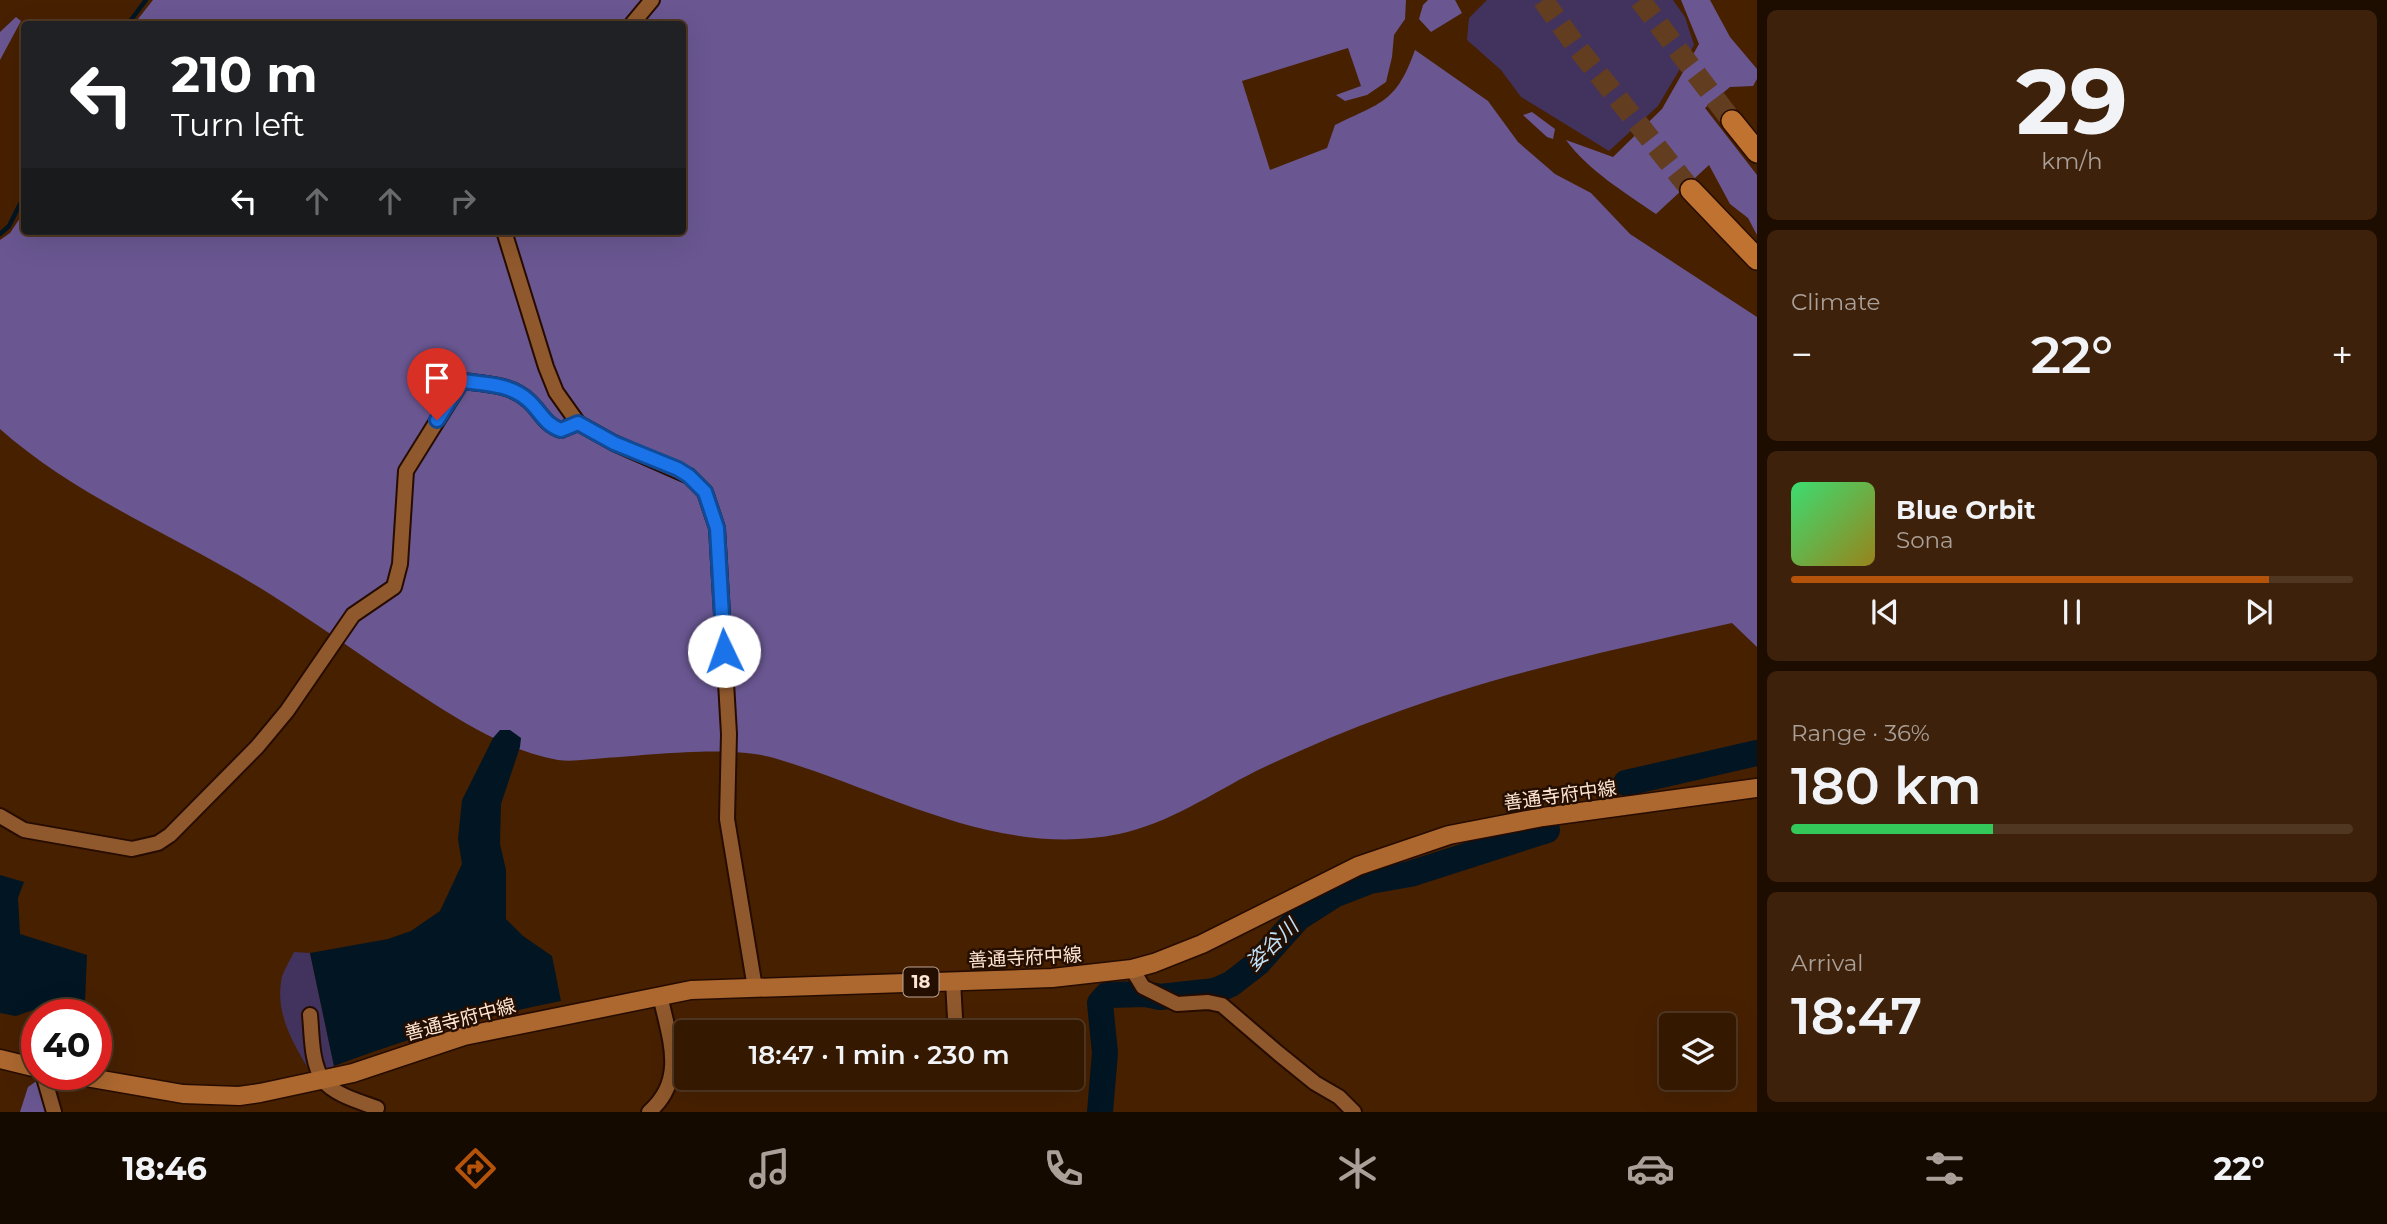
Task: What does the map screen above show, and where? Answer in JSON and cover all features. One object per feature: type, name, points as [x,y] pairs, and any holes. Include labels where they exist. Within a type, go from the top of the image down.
[{"type":"highway","points":[[1732,121],[1757,152]]},
{"type":"highway","points":[[1691,190],[1757,259]]},
{"type":"main road","name":"善通寺府中線","points":[[112,1082],[154,1090],[214,1096],[260,1093],[324,1081],[464,1036],[691,990],[1083,976],[1132,969],[1202,944],[1384,855],[1449,835],[1543,817],[1757,788]]},
{"type":"main road","points":[[0,1059],[21,1064]]},
{"type":"street","points":[[634,21],[652,0]]},
{"type":"street","points":[[505,235],[546,367],[556,392],[578,423],[614,443],[689,476],[705,492],[714,515],[728,712],[727,819],[755,988]]},
{"type":"street","points":[[0,816],[24,830],[132,849],[158,842],[170,835],[257,747],[287,711],[353,615],[394,587],[400,565],[406,471],[462,381],[504,387],[519,393],[553,428],[561,430],[578,423]]},
{"type":"street","points":[[1132,969],[1143,987],[1177,1004],[1208,1002],[1222,1005],[1278,1054],[1315,1083],[1339,1097],[1354,1112]]},
{"type":"street","points":[[953,981],[955,1018]]},
{"type":"street","points":[[649,1112],[662,1101],[672,1076],[673,1062],[660,995]]},
{"type":"street","points":[[310,1015],[315,1058],[324,1081],[346,1096],[377,1108]]},
{"type":"street","points":[[48,1090],[54,1112]]},
{"type":"shaded area","points":[[153,0],[1406,0],[1405,19],[1394,35],[1386,82],[1367,95],[1345,101],[1336,95],[1361,86],[1348,48],[1242,81],[1270,170],[1327,148],[1335,125],[1376,105],[1394,91],[1415,50],[1488,101],[1518,142],[1555,174],[1591,193],[1630,234],[1757,317],[1757,647],[1732,623],[1471,687],[1370,722],[1304,749],[1156,823],[1119,834],[1074,839],[1030,837],[986,830],[756,754],[714,751],[564,761],[522,750],[470,726],[239,575],[98,498],[31,454],[0,429],[0,240],[10,233],[21,216],[21,235],[686,235],[686,21],[136,21]]},
{"type":"shaded area","points":[[1428,0],[1455,0],[1462,13],[1431,32],[1419,19],[1423,5]]},
{"type":"shaded area","points":[[1487,0],[1673,0],[1685,17],[1694,45],[1658,106],[1609,151],[1521,97],[1501,70],[1467,40],[1469,18]]},
{"type":"shaded area","points":[[1681,0],[1710,0],[1730,37],[1757,69],[1757,79],[1753,86],[1730,87],[1705,108],[1757,175],[1757,235],[1748,218],[1730,204],[1709,165],[1656,214],[1596,171],[1566,140],[1613,157],[1662,109],[1699,44]]},
{"type":"shaded area","points":[[16,17],[21,21],[0,60],[0,32]]},
{"type":"shaded area","points":[[1532,112],[1555,129],[1553,139],[1547,137],[1523,115]]},
{"type":"shaded area","points":[[294,952],[310,953],[334,1066],[311,1073],[288,1030],[281,1007],[282,978]]},
{"type":"shaded area","points":[[27,1090],[40,1090],[46,1112],[20,1112]]},
{"type":"water","points":[[500,730],[510,730],[521,738],[501,804],[500,844],[506,870],[506,919],[523,936],[552,956],[561,1001],[446,1029],[334,1066],[310,953],[388,939],[411,931],[440,911],[462,864],[458,839],[462,800],[493,738]]},
{"type":"water","points":[[0,875],[24,882],[18,898],[20,934],[87,955],[85,999],[21,999],[21,1014],[0,1013]]},
{"type":"waterway","points":[[130,21],[146,0]]},
{"type":"waterway","points":[[0,234],[9,226],[21,202]]},
{"type":"waterway","name":"姿谷川","points":[[1626,783],[1757,753]]},
{"type":"waterway","name":"姿谷川","points":[[1100,1112],[1105,1053],[1100,1003],[1107,995],[1146,994],[1160,997],[1215,991],[1231,984],[1258,963],[1298,918],[1334,895],[1370,881],[1410,874],[1547,830]]},
{"type":"tunnel","points":[[1543,0],[1576,46],[1691,190]]},
{"type":"tunnel","points":[[1640,0],[1732,121]]},
{"type":"route","points":[[437,420],[462,381],[504,387],[519,393],[531,403],[553,428],[569,429],[578,423],[614,443],[678,469],[698,483],[710,502],[717,528],[724,651]]}]
